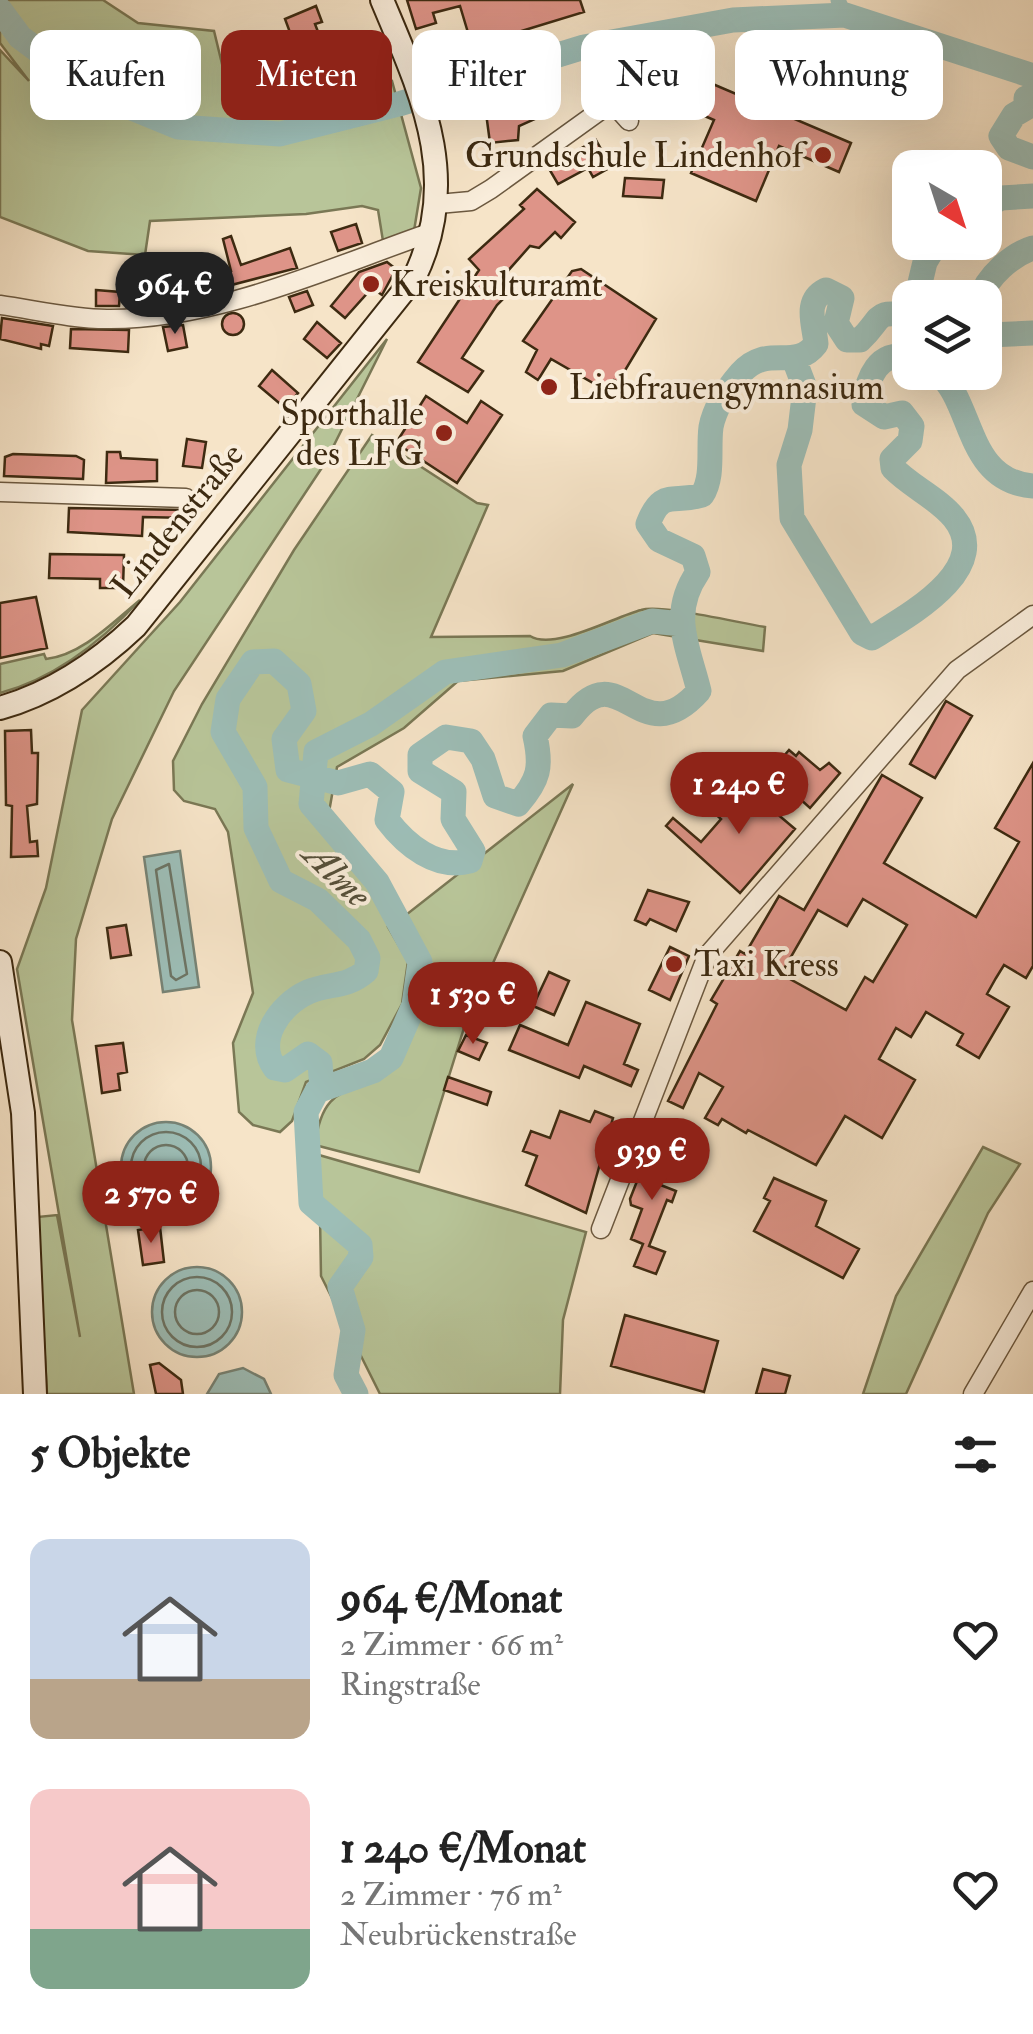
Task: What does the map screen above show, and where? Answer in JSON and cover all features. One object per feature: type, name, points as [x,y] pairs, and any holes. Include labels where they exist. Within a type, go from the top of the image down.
[{"type":"main road","name":"Lindenstraße","points":[[0,708],[76,675],[136,626],[402,296],[425,256],[438,204],[432,127],[382,0]]},
{"type":"main road","points":[[0,962],[35,1394]]},
{"type":"street","points":[[438,204],[471,200],[492,189],[612,102],[629,121]]},
{"type":"street","points":[[0,305],[104,319],[183,311],[227,302],[432,232]]},
{"type":"street","points":[[0,492],[186,498]]},
{"type":"street","points":[[601,1229],[706,956],[957,670],[1033,615]]},
{"type":"street","points":[[973,1394],[1033,1291]]},
{"type":"green space","points":[[0,0],[103,0],[138,23],[214,31],[221,60],[221,120],[392,120],[392,81],[421,188],[413,237],[383,241],[378,210],[362,206],[306,214],[150,221],[145,255],[88,251],[0,217],[0,50],[29,81],[0,43]]},
{"type":"green space","points":[[387,339],[325,463],[174,691],[112,819],[76,939],[72,1020],[134,1394],[47,1394],[37,1217],[57,1215],[80,1337],[17,969],[46,888],[82,710],[180,602]]},
{"type":"green space","points":[[372,435],[477,503],[488,505],[431,637],[554,639],[651,609],[765,627],[763,651],[653,633],[563,671],[458,681],[404,728],[337,767],[329,812],[384,878],[406,915],[573,784],[464,1028],[419,1172],[315,1145],[319,1124],[333,1100],[398,1066],[423,1005],[427,960],[407,916],[388,927],[408,961],[402,1004],[380,1045],[364,1059],[306,1082],[292,1121],[280,1132],[253,1125],[239,1112],[233,1043],[253,993],[228,832],[215,809],[184,801],[174,790],[173,761],[202,704],[294,550]]},
{"type":"green space","points":[[140,600],[110,630],[59,668],[0,693],[0,664],[44,654],[46,659],[72,651]]},
{"type":"green space","points":[[983,1147],[1020,1164],[988,1213],[906,1394],[863,1394],[896,1296]]},
{"type":"green space","points":[[319,1155],[586,1232],[563,1320],[560,1394],[380,1394],[321,1276]]},
{"type":"water","points":[[180,851],[199,987],[163,992],[144,857]]},
{"type":"water","points":[[166,1122],[198,1135],[211,1167],[198,1199],[166,1212],[134,1199],[121,1167],[134,1135]]},
{"type":"water","points":[[197,1267],[229,1280],[242,1312],[229,1344],[197,1357],[165,1344],[152,1312],[165,1280]]},
{"type":"water","points":[[243,1368],[264,1379],[271,1394],[207,1394],[219,1374]]},
{"type":"building","points":[[407,0],[580,0],[584,12],[525,30],[467,30],[460,6],[433,13],[436,23],[416,29]]},
{"type":"building","points":[[316,6],[322,22],[315,24],[317,30],[289,30],[285,19]]},
{"type":"building","name":"Grundschule Lindenhof","points":[[715,85],[735,94],[735,120],[797,120],[851,143],[839,172],[779,146],[756,201],[691,173],[715,120]]},
{"type":"building","points":[[487,120],[532,120],[519,126],[518,140],[490,143]]},
{"type":"building","points":[[596,140],[611,167],[593,177],[588,168],[558,184],[548,167]]},
{"type":"building","points":[[625,178],[664,180],[662,198],[623,196]]},
{"type":"building","points":[[537,189],[575,222],[561,238],[555,232],[539,248],[530,246],[506,273],[515,287],[497,305],[462,358],[483,371],[468,392],[418,362],[479,270],[469,259],[524,209],[520,205]]},
{"type":"building","points":[[356,224],[362,243],[338,251],[331,232]]},
{"type":"building","points":[[231,236],[241,265],[290,248],[297,268],[166,302],[163,285],[231,271],[223,239]]},
{"type":"building","name":"Kreiskulturamt","points":[[387,262],[396,269],[382,295],[372,288],[345,318],[331,306],[359,272]]},
{"type":"building","points":[[581,269],[656,319],[618,382],[614,380],[607,391],[551,359],[538,380],[526,372],[537,350],[523,341],[572,271]]},
{"type":"building","points":[[96,290],[120,292],[119,306],[96,306]]},
{"type":"building","points":[[307,291],[313,305],[295,312],[289,297]]},
{"type":"building","points":[[233,313],[241,316],[241,332],[233,335],[225,332],[222,324],[225,316]]},
{"type":"building","points":[[2,318],[53,326],[49,346],[41,344],[41,349],[0,339]]},
{"type":"building","points":[[317,322],[341,343],[327,358],[304,339]]},
{"type":"building","points":[[183,325],[187,347],[168,351],[163,327]]},
{"type":"building","points":[[71,329],[129,330],[128,352],[70,348]]},
{"type":"building","points":[[272,370],[298,393],[285,408],[259,386]]},
{"type":"building","name":"Sporthalle des LFG","points":[[426,396],[467,423],[481,401],[502,415],[457,483],[396,443]]},
{"type":"building","points":[[187,439],[206,442],[202,468],[183,466]]},
{"type":"building","points":[[107,452],[120,452],[121,458],[157,460],[157,481],[106,483]]},
{"type":"building","points":[[76,456],[84,460],[83,479],[4,476],[5,457]]},
{"type":"building","points":[[199,506],[190,518],[143,517],[142,536],[68,532],[69,508],[186,510]]},
{"type":"building","points":[[50,554],[124,555],[123,588],[100,588],[100,579],[49,578]]},
{"type":"building","points":[[36,597],[47,648],[0,658],[0,603]]},
{"type":"building","points":[[946,701],[972,716],[935,778],[910,764]]},
{"type":"building","points":[[31,730],[32,753],[38,753],[37,804],[27,806],[30,842],[37,841],[38,856],[11,857],[12,806],[6,805],[5,731]]},
{"type":"building","points":[[789,750],[796,756],[799,752],[820,770],[829,763],[840,773],[810,808],[799,798],[804,788],[777,764]]},
{"type":"building","points":[[1033,763],[1033,966],[1026,978],[1004,965],[996,978],[987,994],[1009,1007],[979,1058],[957,1045],[963,1034],[926,1012],[911,1037],[896,1028],[879,1059],[915,1080],[882,1138],[845,1116],[816,1165],[748,1130],[746,1133],[722,1119],[718,1125],[705,1118],[723,1087],[699,1073],[683,1108],[668,1101],[717,1004],[711,1000],[740,951],[745,954],[779,896],[804,910],[882,775],[922,798],[884,863],[976,917],[1019,842],[995,828]],"holes":[[[863,899],[907,925],[873,982],[865,977],[846,1010],[781,974],[818,910],[847,926]]]},
{"type":"building","points":[[738,781],[795,829],[740,893],[666,826],[673,818],[701,842],[721,819],[712,811]]},
{"type":"building","points":[[648,890],[689,902],[676,931],[650,919],[646,925],[635,920]]},
{"type":"building","points":[[126,925],[131,955],[111,958],[107,928]]},
{"type":"building","points":[[670,947],[689,956],[670,1000],[649,990]]},
{"type":"building","points":[[549,972],[569,981],[554,1015],[533,1006]]},
{"type":"building","points":[[586,1002],[640,1024],[624,1064],[638,1070],[631,1086],[584,1066],[579,1078],[509,1050],[520,1025],[568,1045]]},
{"type":"building","points":[[466,1035],[487,1043],[479,1060],[458,1051]]},
{"type":"building","points":[[123,1043],[127,1072],[118,1074],[120,1090],[102,1093],[96,1046]]},
{"type":"building","points":[[448,1077],[491,1092],[487,1105],[444,1090]]},
{"type":"building","points":[[560,1111],[590,1122],[595,1111],[613,1118],[586,1213],[526,1185],[537,1156],[523,1151],[531,1131],[550,1138]]},
{"type":"building","points":[[662,1135],[676,1141],[678,1147],[658,1184],[676,1191],[672,1202],[667,1200],[649,1246],[665,1252],[656,1274],[634,1266],[643,1244],[631,1239],[642,1209],[631,1205],[630,1199],[643,1166],[650,1163]]},
{"type":"building","points":[[774,1178],[826,1201],[816,1226],[859,1249],[843,1278],[754,1231],[770,1201],[764,1198]]},
{"type":"building","points":[[160,1227],[164,1262],[143,1265],[138,1230]]},
{"type":"building","points":[[625,1315],[718,1341],[704,1392],[611,1366]]},
{"type":"building","points":[[159,1363],[181,1380],[183,1394],[156,1394],[150,1365]]},
{"type":"building","points":[[763,1369],[790,1376],[785,1394],[756,1394]]},
{"type":"waterway","points":[[838,0],[845,15]]},
{"type":"waterway","points":[[0,10],[20,37],[95,93],[178,127],[280,134],[399,104],[584,47],[733,20],[845,15],[1033,76]]},
{"type":"waterway","name":"Alme","points":[[1033,96],[1026,98],[1026,108],[1014,115],[1001,136],[1009,148],[1033,157]]},
{"type":"waterway","name":"Alme","points":[[1002,198],[1033,196]]},
{"type":"waterway","name":"Alme","points":[[990,280],[1017,255],[1033,248]]},
{"type":"waterway","name":"Alme","points":[[921,280],[926,260]]},
{"type":"waterway","name":"Alme","points":[[322,1089],[320,1063],[308,1054],[285,1070],[275,1068],[269,1058],[269,1036],[280,1015],[297,998],[359,976],[366,971],[368,958],[359,940],[318,900],[281,881],[256,828],[255,787],[223,732],[228,699],[253,662],[274,661],[299,684],[304,711],[284,739],[288,770],[338,783],[370,774],[392,792],[387,820],[403,838],[434,859],[470,861],[473,851],[453,819],[454,792],[420,771],[420,755],[446,737],[471,741],[483,759],[495,796],[518,804],[537,773],[535,736],[551,715],[572,716],[589,699],[604,694],[661,714],[679,708],[699,691],[686,645],[683,616],[689,587],[698,572],[693,556],[659,540],[648,524],[653,513],[663,501],[702,495],[709,471],[711,427],[723,398],[751,364],[799,356],[816,344],[812,313],[819,295],[826,290],[842,298],[836,323],[847,340],[860,340],[880,317],[892,314]]},
{"type":"waterway","name":"Alme","points":[[1002,334],[1033,333]]},
{"type":"waterway","name":"Alme","points":[[794,359],[805,388],[800,430],[789,465],[792,518],[862,633],[872,638],[941,589],[955,573],[963,555],[964,537],[954,518],[893,468],[892,459],[910,441],[912,426],[902,413],[884,417],[864,404],[871,376],[892,357]]},
{"type":"waterway","name":"Alme","points":[[952,390],[982,455],[1011,481],[1033,486]]},
{"type":"waterway","name":"Alme","points":[[356,1394],[346,1375],[353,1330],[340,1287],[361,1257],[360,1245],[311,1203],[306,1112],[317,1091],[373,1071],[391,1058],[414,1005],[420,962],[377,882],[311,804],[316,752],[371,724],[445,672],[562,655],[652,621],[682,624]]},
{"type":"place","name":"Grundschule Lindenhof","points":[[823,155]]},
{"type":"place","name":"Kreiskulturamt","points":[[371,284]]},
{"type":"place","name":"Liebfrauengymnasium","points":[[549,387]]},
{"type":"place","name":"Sporthalle des LFG","points":[[444,433]]},
{"type":"place","name":"Taxi Kress","points":[[674,964]]}]
